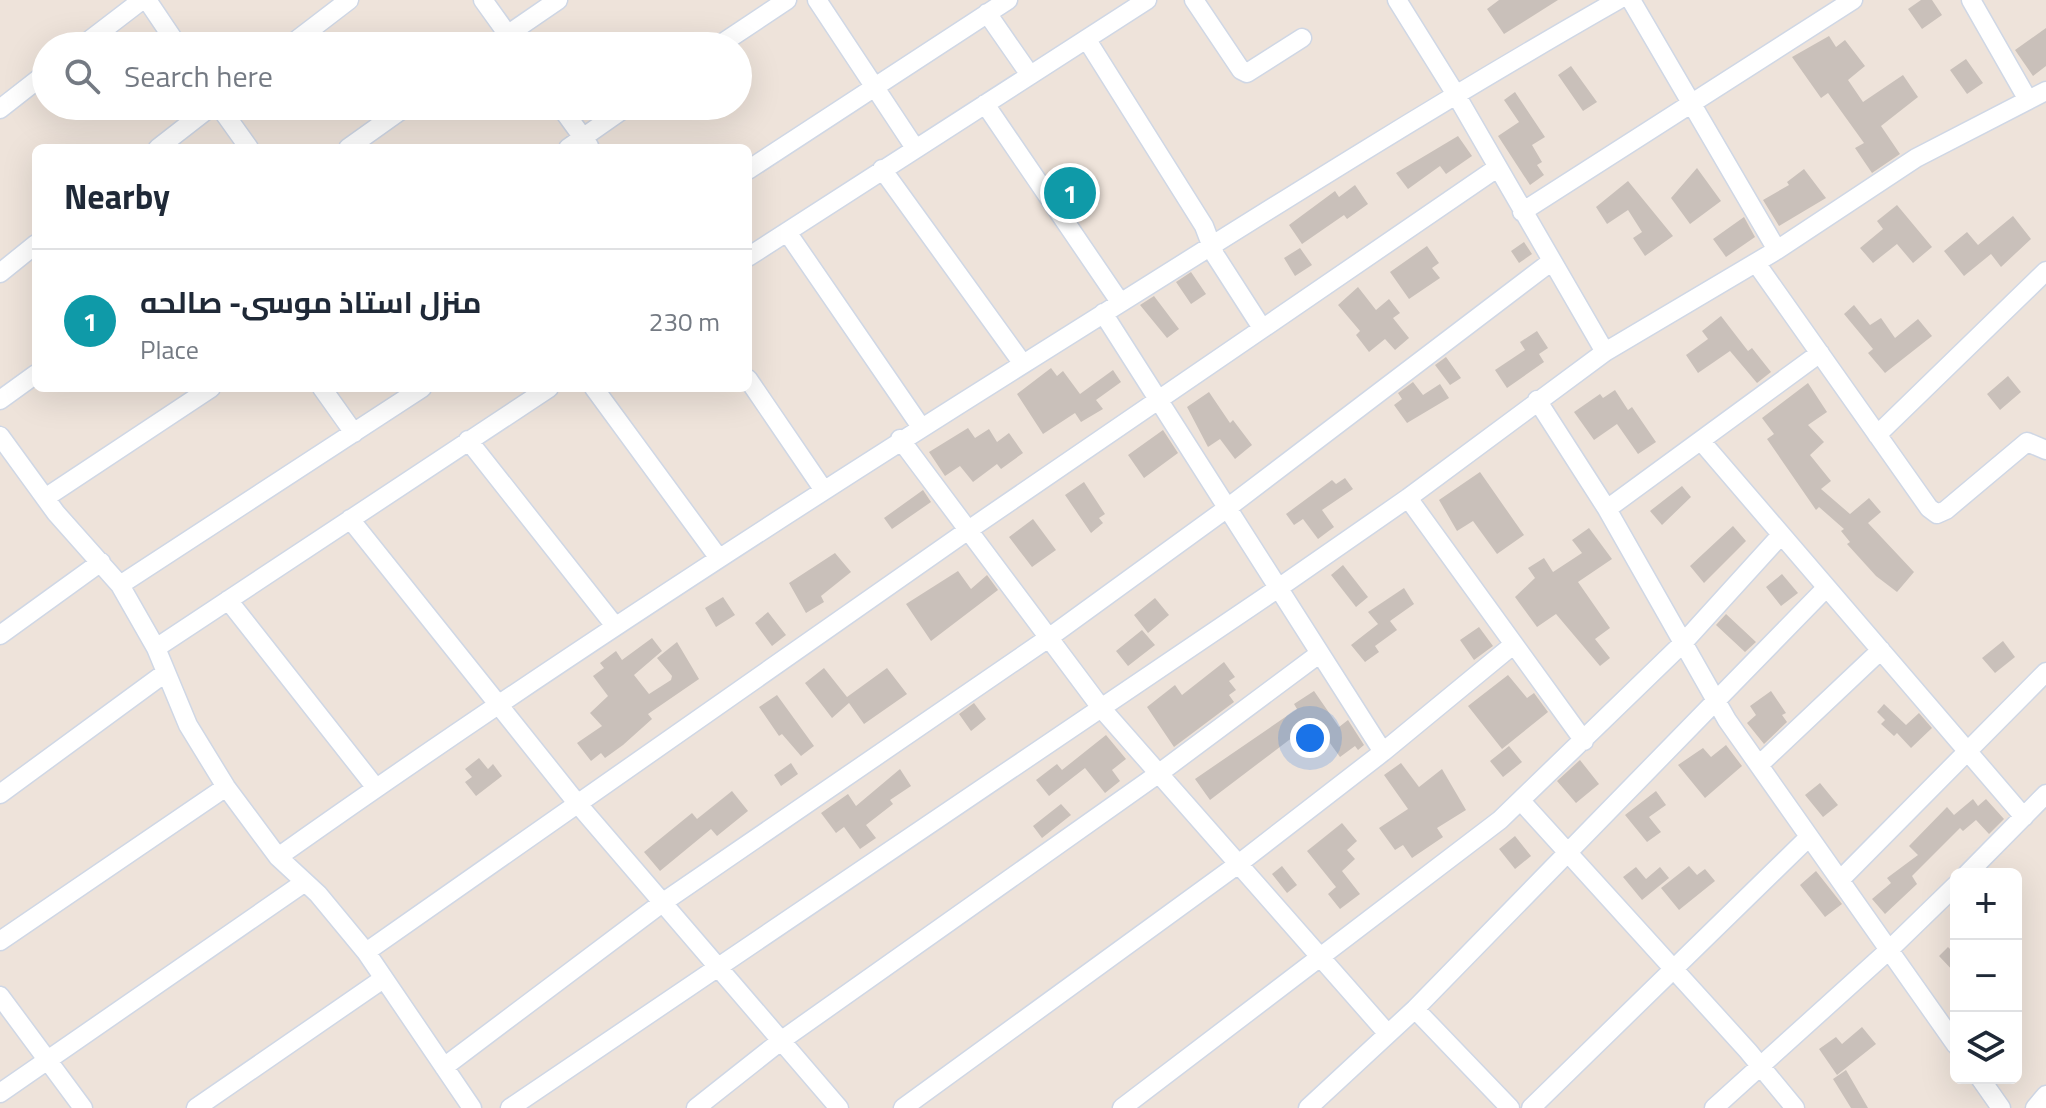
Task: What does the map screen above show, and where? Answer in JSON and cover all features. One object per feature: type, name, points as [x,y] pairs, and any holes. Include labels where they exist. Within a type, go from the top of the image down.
[{"type":"street","points":[[101,32],[144,0],[168,32]]},
{"type":"street","points":[[307,32],[349,0]]},
{"type":"street","points":[[483,0],[506,32]]},
{"type":"street","points":[[521,32],[558,0]]},
{"type":"street","points":[[739,32],[787,0]]},
{"type":"street","points":[[817,0],[915,148]]},
{"type":"street","points":[[752,167],[1008,0]]},
{"type":"street","points":[[752,254],[1147,0]]},
{"type":"street","points":[[1194,0],[1241,70],[1247,73],[1302,38]]},
{"type":"street","points":[[1397,0],[1455,93],[1605,352]]},
{"type":"street","points":[[278,857],[497,704],[900,439],[1455,93],[1618,0]]},
{"type":"street","points":[[1631,0],[1777,250]]},
{"type":"street","points":[[1522,212],[1853,0]]},
{"type":"street","points":[[1971,0],[2028,100]]},
{"type":"street","points":[[987,13],[1030,75]]},
{"type":"street","points":[[1087,40],[1204,226],[1210,243],[1262,328]]},
{"type":"street","points":[[0,109],[32,84]]},
{"type":"street","points":[[510,1108],[716,965],[1277,589],[1408,498],[1605,352],[1777,250],[1916,158],[2046,91]]},
{"type":"street","points":[[985,104],[1120,302]]},
{"type":"street","points":[[163,144],[194,120]]},
{"type":"street","points":[[229,120],[246,144]]},
{"type":"street","points":[[354,144],[387,120]]},
{"type":"street","points":[[568,120],[580,144]]},
{"type":"street","points":[[582,144],[611,120]]},
{"type":"street","points":[[366,952],[967,531],[1497,168]]},
{"type":"street","points":[[882,169],[1023,364]]},
{"type":"street","points":[[787,232],[921,427]]},
{"type":"street","points":[[0,273],[32,247]]},
{"type":"street","points":[[444,1067],[662,903],[1047,639],[1226,509],[1552,261]]},
{"type":"street","points":[[1756,263],[1877,435],[1937,514],[1946,510],[2027,442],[2046,450]]},
{"type":"street","points":[[1877,435],[2046,271]]},
{"type":"street","points":[[1103,313],[1383,752]]},
{"type":"street","points":[[1607,509],[1820,353]]},
{"type":"street","points":[[0,400],[32,377]]},
{"type":"street","points":[[752,385],[823,489]]},
{"type":"street","points":[[45,498],[205,392]]},
{"type":"street","points":[[325,392],[354,433]]},
{"type":"street","points":[[120,585],[416,392]]},
{"type":"street","points":[[156,648],[543,392]]},
{"type":"street","points":[[597,392],[718,557]]},
{"type":"street","points":[[1537,400],[1607,509],[1715,701],[1950,1036]]},
{"type":"street","points":[[900,439],[1102,709],[1388,1034]]},
{"type":"street","points":[[468,440],[615,626]]},
{"type":"street","points":[[1701,441],[1826,588],[1968,747],[2024,817]]},
{"type":"street","points":[[4,449],[120,585],[156,648],[188,725],[226,787],[278,857],[305,882],[366,952],[472,1108]]},
{"type":"street","points":[[1408,498],[1584,741]]},
{"type":"street","points":[[350,519],[577,803],[839,1108]]},
{"type":"street","points":[[1130,1106],[1521,801],[1683,643],[1781,535]]},
{"type":"street","points":[[0,635],[101,562]]},
{"type":"street","points":[[1313,1106],[1415,1009],[1826,588]]},
{"type":"street","points":[[228,600],[376,788]]},
{"type":"street","points":[[903,1108],[1237,865],[1383,752],[1513,645]]},
{"type":"street","points":[[1759,765],[1881,650]]},
{"type":"street","points":[[696,1108],[782,1040],[1158,774],[1319,654]]},
{"type":"street","points":[[1841,879],[1968,747],[2046,672]]},
{"type":"street","points":[[0,794],[165,673]]},
{"type":"street","points":[[0,941],[226,787]]},
{"type":"street","points":[[1973,868],[2046,794]]},
{"type":"street","points":[[1521,801],[1760,1065],[1795,1108]]},
{"type":"street","points":[[1531,1108],[1809,837]]},
{"type":"street","points":[[0,1093],[305,882]]},
{"type":"street","points":[[1714,1108],[1950,891]]},
{"type":"street","points":[[203,1106],[383,979]]},
{"type":"street","points":[[0,996],[83,1108]]},
{"type":"street","points":[[1415,1009],[1510,1108]]},
{"type":"street","points":[[1984,1084],[2001,1108]]},
{"type":"street","points":[[2035,1108],[2046,1095]]},
{"type":"building","points":[[1499,0],[1558,0],[1504,34],[1487,9]]},
{"type":"building","points":[[1921,0],[1932,0],[1942,15],[1922,29],[1908,9]]},
{"type":"building","points":[[2046,28],[2046,66],[2033,76],[2015,50]]},
{"type":"building","points":[[1829,36],[1836,47],[1845,40],[1865,66],[1848,80],[1863,102],[1903,75],[1918,97],[1881,126],[1900,154],[1872,173],[1855,148],[1864,143],[1828,93],[1821,98],[1792,57]]},
{"type":"building","points":[[1966,59],[1983,83],[1967,94],[1950,70]]},
{"type":"building","points":[[1571,66],[1597,102],[1583,111],[1558,75]]},
{"type":"building","points":[[1515,92],[1545,137],[1532,145],[1542,162],[1537,165],[1544,175],[1530,185],[1498,136],[1519,122],[1504,100]]},
{"type":"building","points":[[1458,136],[1472,156],[1446,174],[1440,166],[1408,189],[1396,173]]},
{"type":"building","points":[[1697,168],[1721,201],[1690,224],[1671,198]]},
{"type":"building","points":[[1804,169],[1826,198],[1779,226],[1763,200],[1789,185],[1787,182]]},
{"type":"building","points":[[1628,181],[1673,236],[1645,256],[1633,238],[1642,232],[1628,210],[1607,224],[1596,207]]},
{"type":"building","points":[[1355,185],[1368,204],[1347,219],[1344,215],[1302,244],[1289,225],[1335,191],[1339,197]]},
{"type":"building","points":[[1897,205],[1932,247],[1913,263],[1897,244],[1873,263],[1860,248],[1883,229],[1877,221]]},
{"type":"building","points":[[2013,216],[2031,239],[2001,267],[1991,254],[1964,276],[1944,251],[1967,232],[1978,245]]},
{"type":"building","points":[[1744,217],[1755,237],[1726,257],[1713,239]]},
{"type":"building","points":[[1524,242],[1532,254],[1519,263],[1511,251]]},
{"type":"building","points":[[1427,246],[1439,263],[1432,268],[1440,278],[1409,299],[1390,272]]},
{"type":"building","points":[[1300,248],[1312,265],[1295,276],[1284,258]]},
{"type":"building","points":[[1191,272],[1206,294],[1191,304],[1176,282]]},
{"type":"building","points":[[1358,287],[1376,310],[1389,299],[1400,313],[1393,318],[1409,338],[1395,350],[1385,339],[1369,352],[1356,335],[1360,331],[1338,305]]},
{"type":"building","points":[[1154,296],[1179,329],[1167,338],[1140,305]]},
{"type":"building","points":[[1854,305],[1870,325],[1881,318],[1895,338],[1918,319],[1932,336],[1885,373],[1868,353],[1873,349],[1844,314]]},
{"type":"building","points":[[1721,316],[1748,351],[1752,348],[1771,372],[1757,383],[1730,351],[1698,373],[1686,355],[1708,339],[1702,331]]},
{"type":"building","points":[[1537,331],[1548,348],[1539,354],[1544,362],[1507,388],[1495,370],[1525,350],[1520,342]]},
{"type":"building","points":[[1446,357],[1461,378],[1450,385],[1435,365]]},
{"type":"building","points":[[1051,368],[1057,376],[1063,371],[1080,394],[1113,370],[1121,382],[1096,400],[1103,409],[1081,422],[1075,413],[1043,434],[1017,394]]},
{"type":"building","points":[[2008,376],[2021,392],[2000,410],[1987,394]]},
{"type":"building","points":[[1413,382],[1423,395],[1440,384],[1449,398],[1407,423],[1394,405],[1402,399],[1398,393]]},
{"type":"building","points":[[1808,383],[1827,412],[1808,425],[1824,442],[1810,455],[1831,481],[1821,489],[1850,514],[1869,498],[1881,512],[1868,523],[1914,572],[1897,592],[1876,576],[1847,544],[1850,542],[1841,531],[1844,529],[1819,507],[1816,510],[1767,439],[1774,434],[1762,418]]},
{"type":"building","points":[[1615,390],[1628,410],[1632,407],[1656,442],[1638,454],[1617,424],[1594,440],[1574,412],[1600,394],[1603,398]]},
{"type":"building","points":[[1209,392],[1230,423],[1233,420],[1252,445],[1235,459],[1220,439],[1208,447],[1187,407]]},
{"type":"building","points":[[968,428],[975,438],[989,429],[997,442],[1009,433],[1023,453],[1001,469],[997,464],[973,482],[960,466],[945,476],[929,452]]},
{"type":"building","points":[[1163,430],[1178,453],[1144,478],[1128,455]]},
{"type":"building","points":[[1480,472],[1524,535],[1497,554],[1473,521],[1457,531],[1439,500]]},
{"type":"building","points":[[1345,478],[1353,489],[1322,510],[1334,527],[1318,539],[1303,519],[1294,525],[1286,514],[1332,480],[1336,484]]},
{"type":"building","points":[[1084,482],[1105,514],[1099,518],[1103,523],[1091,533],[1065,495]]},
{"type":"building","points":[[1682,486],[1691,497],[1662,525],[1650,511]]},
{"type":"building","points":[[923,490],[931,502],[892,529],[884,518]]},
{"type":"building","points":[[1033,519],[1056,550],[1032,567],[1009,537]]},
{"type":"building","points":[[1733,526],[1746,541],[1704,583],[1690,566]]},
{"type":"building","points":[[1589,528],[1612,559],[1578,582],[1610,628],[1595,639],[1610,658],[1600,666],[1556,614],[1537,627],[1515,597],[1535,578],[1528,568],[1544,558],[1553,572],[1582,553],[1572,540]]},
{"type":"building","points":[[835,553],[851,572],[821,596],[824,602],[806,613],[789,583]]},
{"type":"building","points":[[1343,565],[1368,597],[1356,607],[1331,575]]},
{"type":"building","points":[[958,571],[971,589],[987,575],[998,590],[931,641],[906,604]]},
{"type":"building","points":[[1782,574],[1798,593],[1781,606],[1766,587]]},
{"type":"building","points":[[1404,588],[1414,604],[1390,621],[1397,630],[1375,646],[1379,652],[1365,662],[1351,645],[1378,624],[1368,612]]},
{"type":"building","points":[[723,597],[735,615],[716,627],[705,608]]},
{"type":"building","points":[[1155,598],[1169,615],[1148,633],[1134,615]]},
{"type":"building","points":[[768,612],[786,635],[772,646],[755,623]]},
{"type":"building","points":[[1726,614],[1756,642],[1745,652],[1716,625]]},
{"type":"building","points":[[1479,627],[1493,646],[1474,660],[1460,640]]},
{"type":"building","points":[[1142,630],[1155,645],[1128,666],[1116,651]]},
{"type":"building","points":[[652,638],[662,651],[634,675],[649,694],[671,680],[672,676],[657,658],[677,642],[699,679],[648,714],[652,719],[623,745],[605,758],[601,753],[591,761],[577,743],[602,726],[590,713],[608,696],[593,676],[604,668],[600,663],[616,651],[622,660]]},
{"type":"building","points":[[2003,641],[2015,657],[1995,673],[1982,658]]},
{"type":"building","points":[[1224,662],[1235,677],[1229,681],[1236,690],[1229,695],[1234,702],[1174,747],[1147,707],[1175,685],[1182,695]]},
{"type":"building","points":[[824,668],[847,697],[887,668],[907,694],[864,724],[849,703],[832,718],[805,683]]},
{"type":"building","points":[[1508,675],[1527,698],[1534,693],[1548,712],[1502,749],[1468,706]]},
{"type":"building","points":[[1314,691],[1339,727],[1348,720],[1364,745],[1358,750],[1355,746],[1340,757],[1314,721],[1210,800],[1195,779],[1297,709],[1294,704]]},
{"type":"building","points":[[1771,691],[1786,713],[1782,715],[1787,722],[1764,744],[1747,723],[1756,715],[1750,706]]},
{"type":"building","points":[[777,695],[814,746],[801,756],[782,734],[779,736],[759,707]]},
{"type":"building","points":[[974,703],[986,719],[971,731],[959,714]]},
{"type":"building","points":[[1884,704],[1906,725],[1919,713],[1932,728],[1911,748],[1897,733],[1894,736],[1881,724],[1885,720],[1877,712]]},
{"type":"building","points":[[1106,735],[1126,759],[1112,770],[1120,781],[1105,793],[1085,768],[1049,796],[1036,780],[1057,764],[1062,770]]},
{"type":"building","points":[[1726,745],[1742,766],[1705,798],[1678,765],[1703,748],[1711,757]]},
{"type":"building","points":[[1509,746],[1522,762],[1503,777],[1490,761]]},
{"type":"building","points":[[479,758],[488,769],[493,764],[502,776],[476,796],[465,782],[472,777],[465,769]]},
{"type":"building","points":[[1580,760],[1599,784],[1576,803],[1557,781]]},
{"type":"building","points":[[791,763],[798,774],[781,786],[774,775]]},
{"type":"building","points":[[1401,763],[1419,787],[1442,769],[1466,810],[1437,828],[1443,837],[1412,858],[1403,845],[1395,850],[1379,828],[1408,809],[1384,775]]},
{"type":"building","points":[[900,769],[911,786],[890,800],[893,804],[866,825],[876,838],[860,849],[844,827],[836,833],[821,813],[848,794],[856,806]]},
{"type":"building","points":[[1820,783],[1838,805],[1823,817],[1805,795]]},
{"type":"building","points":[[732,791],[748,811],[717,836],[711,829],[660,871],[644,852],[692,813],[697,819]]},
{"type":"building","points":[[1656,791],[1666,805],[1649,817],[1661,832],[1647,842],[1625,815]]},
{"type":"building","points":[[1973,799],[1978,806],[1986,799],[2004,819],[1989,834],[1976,820],[1963,831],[1960,828],[1912,876],[1917,884],[1885,914],[1872,899],[1891,883],[1887,878],[1918,855],[1909,846],[1947,807],[1954,815]]},
{"type":"building","points":[[1061,804],[1071,815],[1042,838],[1033,826]]},
{"type":"building","points":[[1342,823],[1357,841],[1347,850],[1355,859],[1342,871],[1360,894],[1340,909],[1328,894],[1336,887],[1307,851]]},
{"type":"building","points":[[1515,836],[1531,856],[1515,869],[1499,849]]},
{"type":"building","points":[[1282,866],[1297,885],[1287,893],[1272,874]]},
{"type":"building","points":[[1689,866],[1697,875],[1705,869],[1715,881],[1679,910],[1661,888]]},
{"type":"building","points":[[1636,867],[1646,879],[1660,867],[1669,878],[1642,900],[1623,877]]},
{"type":"building","points":[[1816,871],[1842,904],[1825,917],[1800,885]]},
{"type":"building","points":[[1948,947],[1950,949],[1950,968],[1939,956]]},
{"type":"building","points":[[1862,1027],[1876,1044],[1837,1075],[1819,1049],[1836,1037],[1842,1044]]},
{"type":"building","points":[[1846,1070],[1868,1108],[1851,1108],[1833,1079]]},
{"type":"place","name":"منزل استاذ موسى- صالحه","points":[[1070,193]]}]
